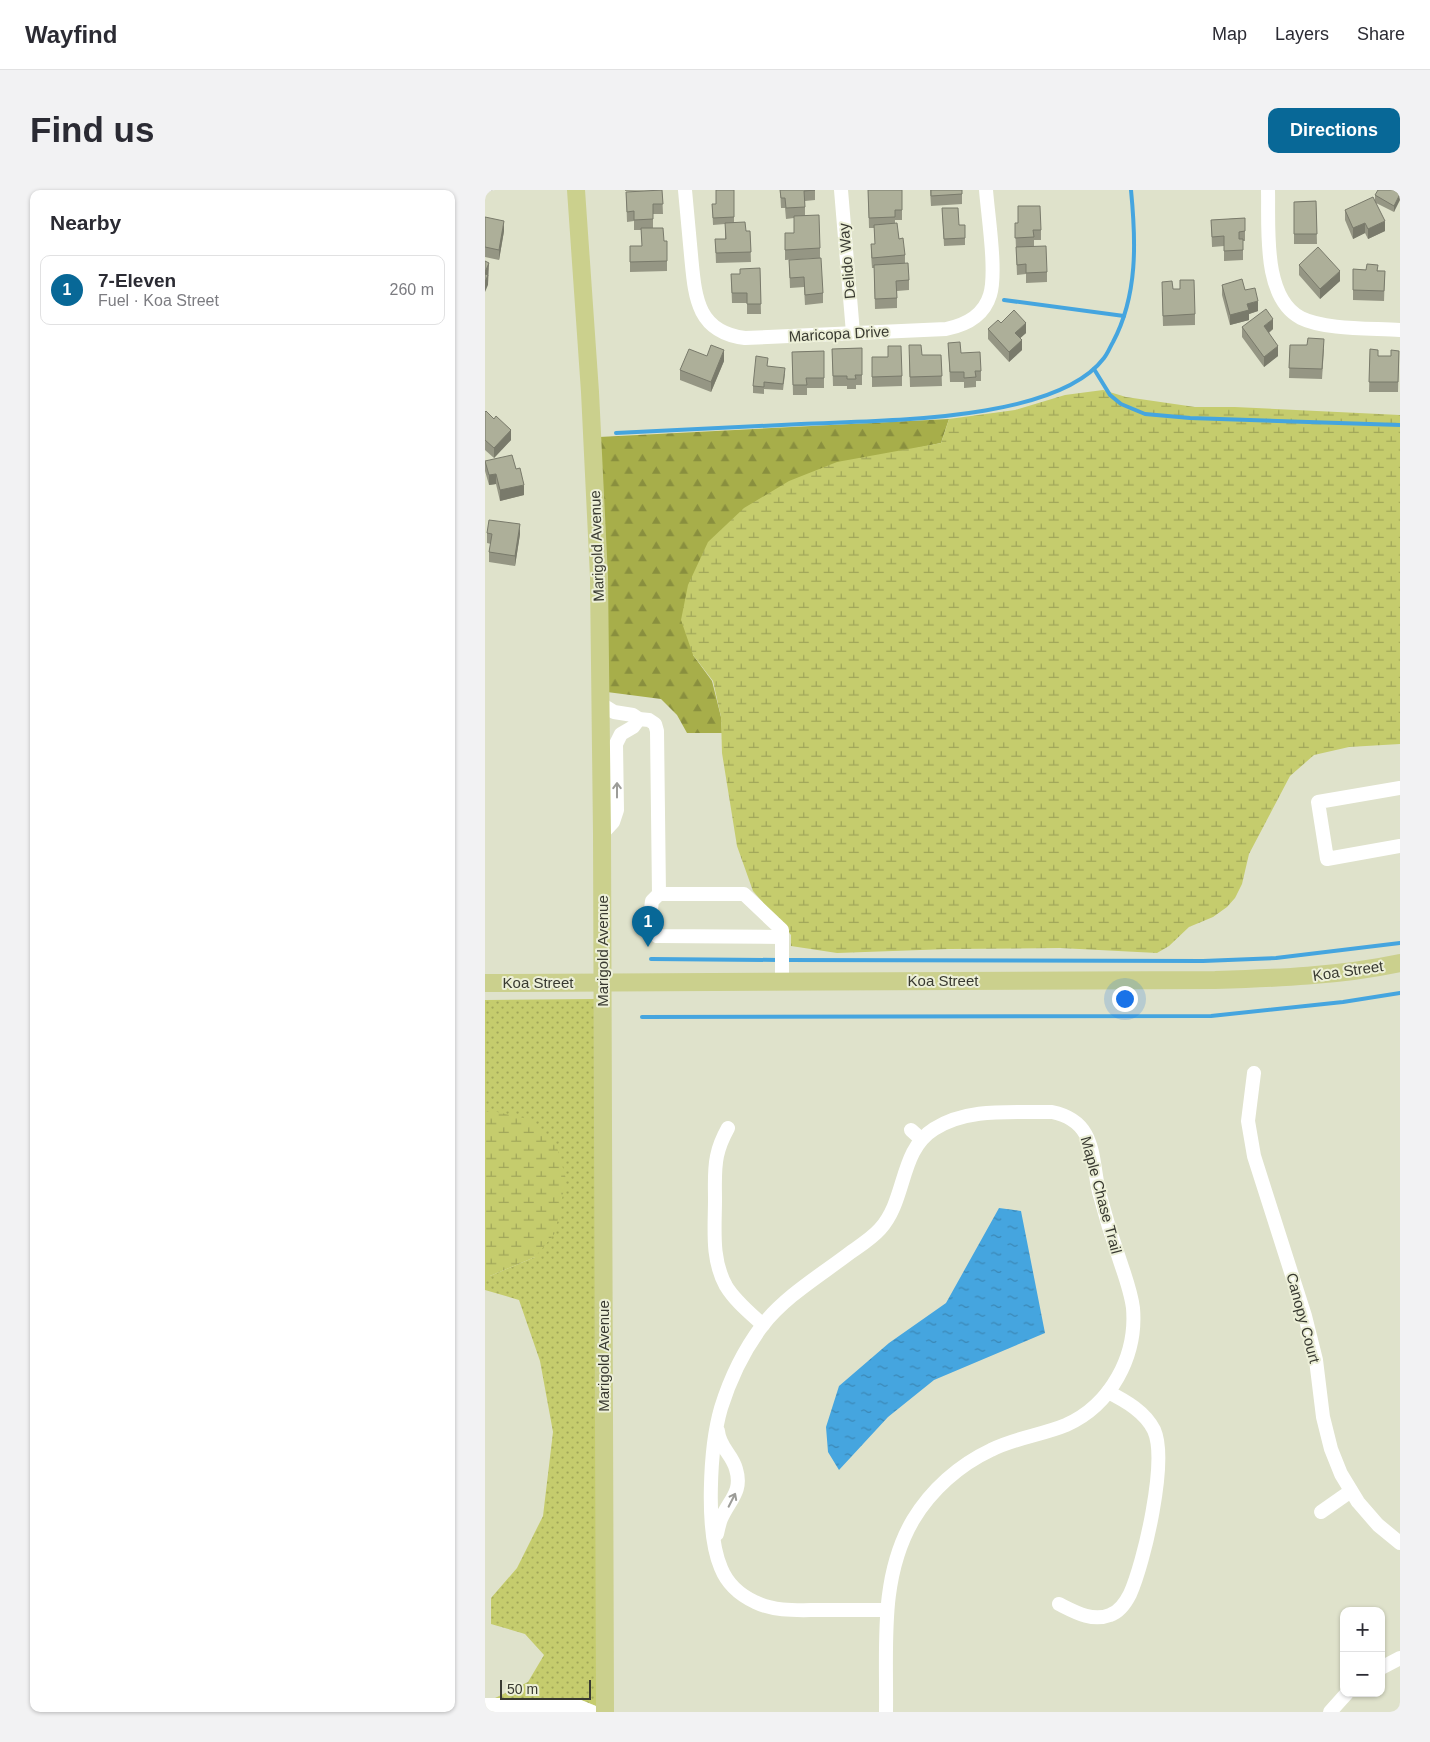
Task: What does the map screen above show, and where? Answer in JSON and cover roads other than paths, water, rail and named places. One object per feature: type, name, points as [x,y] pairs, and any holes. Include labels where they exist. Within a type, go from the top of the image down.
[{"type":"main road","name":"Marigold Avenue","points":[[576,190],[588,355],[599,577],[603,982],[605,1712]]},
{"type":"main road","name":"Koa Street","points":[[485,983],[1215,980],[1304,977],[1383,967],[1400,963]]},
{"type":"street","name":"Maricopa Drive","points":[[685,190],[695,296],[699,307],[710,323],[727,334],[745,338],[946,329],[966,324],[978,314],[990,296],[992,277],[986,190]]},
{"type":"street","name":"Delido Way","points":[[841,190],[853,333]]},
{"type":"street","points":[[1267,190],[1270,262],[1274,283],[1283,303],[1301,319],[1315,323],[1339,327],[1400,330]]},
{"type":"street","points":[[601,704],[614,712],[633,714],[639,719],[649,720],[655,724],[657,731],[659,894]]},
{"type":"street","points":[[602,834],[613,822],[617,810],[616,744],[621,734],[633,727],[639,719]]},
{"type":"street","points":[[1400,788],[1318,802],[1327,859],[1400,846]]},
{"type":"street","points":[[782,937],[657,936],[653,934],[651,928],[651,901],[659,894],[743,894],[782,930],[782,937],[782,982]]},
{"type":"street","name":"Canopy Court","points":[[1255,1073],[1248,1121],[1254,1156],[1305,1316],[1316,1360],[1323,1417],[1331,1449],[1341,1474],[1351,1491],[1378,1525],[1400,1543]]},
{"type":"street","name":"Maple Chase Trail","points":[[886,1712],[887,1610],[891,1574],[901,1545],[918,1512],[942,1484],[965,1464],[992,1449],[1065,1425],[1094,1408],[1108,1392],[1120,1373],[1128,1353],[1133,1330],[1133,1308],[1129,1289],[1104,1211],[1089,1141],[1080,1125],[1063,1114],[1051,1112],[965,1115],[916,1134],[895,1208],[881,1228],[799,1291],[763,1325],[733,1375],[717,1423],[712,1465],[712,1520],[715,1544],[720,1567],[727,1579],[743,1595],[765,1606],[789,1610],[887,1610]]},
{"type":"street","points":[[728,1128],[721,1141],[715,1163],[716,1259],[727,1288],[763,1325]]},
{"type":"street","points":[[1059,1604],[1076,1613],[1094,1617],[1103,1617],[1116,1612],[1130,1594],[1146,1542],[1157,1478],[1157,1438],[1148,1421],[1141,1413],[1108,1392]]},
{"type":"street","points":[[715,1544],[719,1523],[735,1496],[738,1481],[734,1463],[719,1439],[717,1423]]},
{"type":"street","points":[[1321,1512],[1351,1491]]},
{"type":"street","points":[[1385,1666],[1400,1658]]},
{"type":"street","points":[[1330,1712],[1343,1697]]},
{"type":"street","points":[[485,1705],[575,1705],[593,1712]]},
{"type":"water","points":[[999,1208],[1021,1211],[1045,1333],[934,1380],[888,1417],[839,1470],[828,1452],[826,1427],[839,1386],[889,1343],[946,1303]]},
{"type":"waterway","points":[[616,433],[874,421],[963,414],[1007,406],[1047,395],[1080,379],[1104,358],[1121,324],[1127,306],[1133,268],[1134,229],[1131,190]]},
{"type":"waterway","points":[[1004,300],[1124,316]]},
{"type":"waterway","points":[[1094,369],[1110,395],[1121,404],[1145,414],[1190,418],[1400,425]]},
{"type":"waterway","points":[[786,960],[1203,961],[1276,958],[1400,943]]},
{"type":"waterway","points":[[651,959],[779,960]]},
{"type":"waterway","points":[[642,1017],[1211,1016],[1343,1002],[1400,993]]},
{"type":"place","name":"7-Eleven","points":[[648,947]]}]
